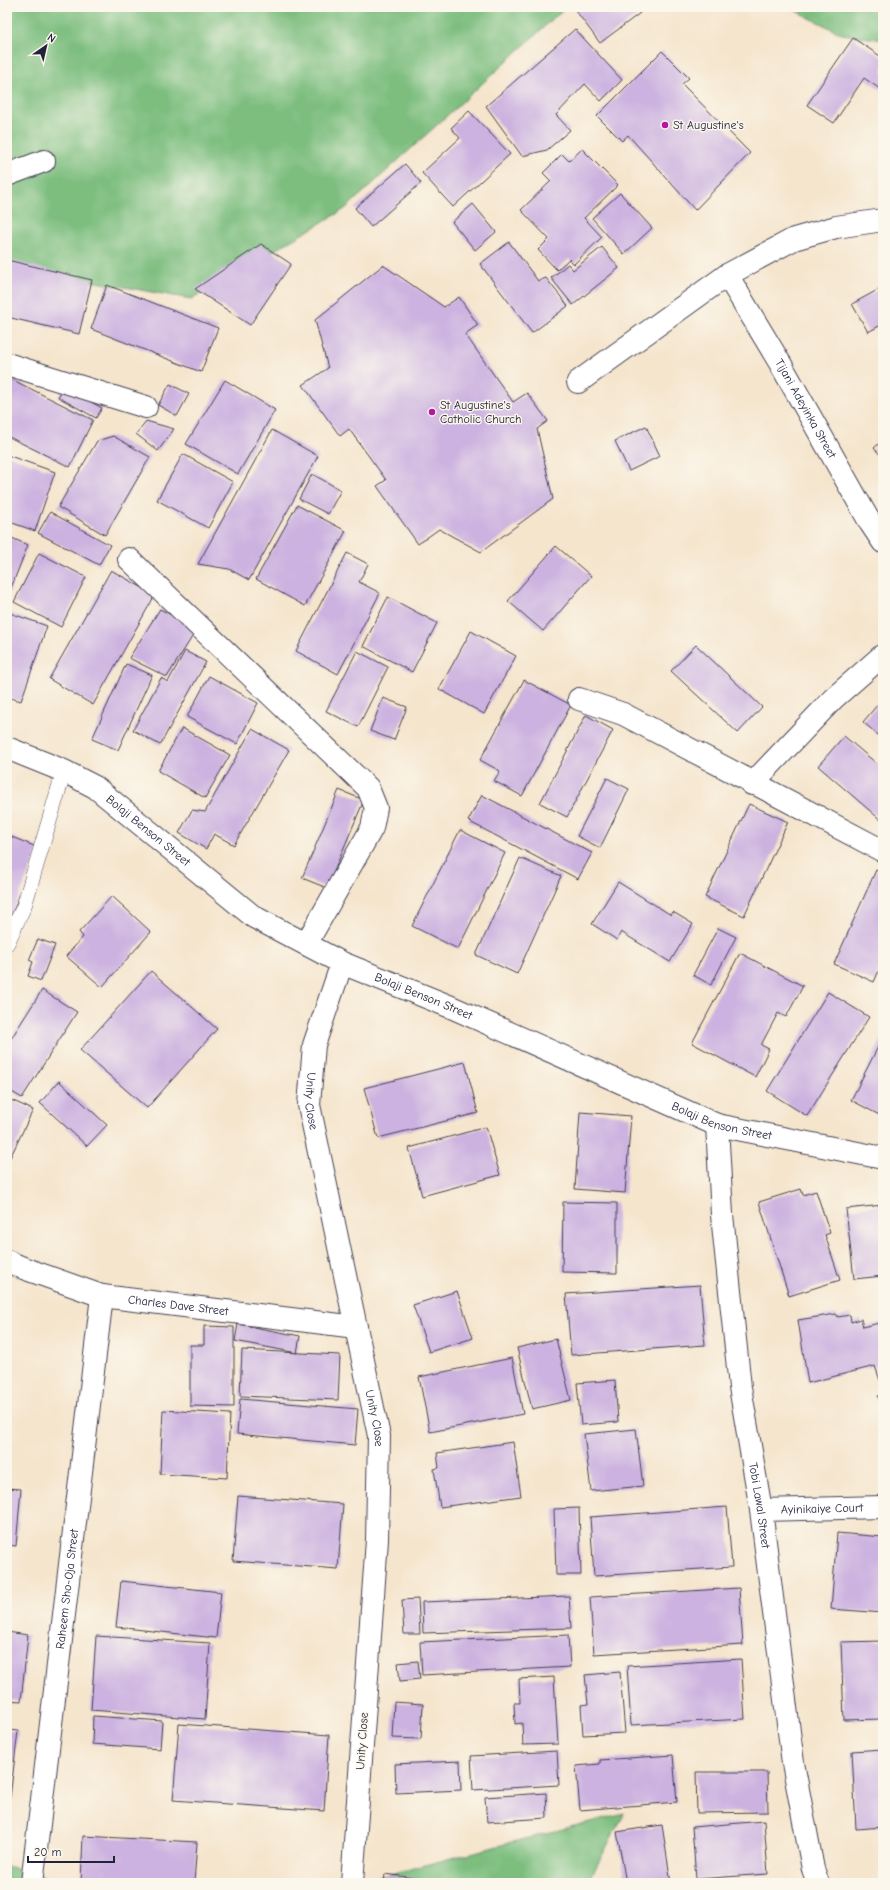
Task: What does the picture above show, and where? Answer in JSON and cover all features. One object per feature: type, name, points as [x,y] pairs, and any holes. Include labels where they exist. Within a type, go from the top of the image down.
[{"type":"street","points":[[7,175],[44,162]]},
{"type":"street","points":[[578,382],[727,275],[794,239],[836,227],[883,220]]},
{"type":"street","name":"Tijani Adeyinka Street","points":[[727,275],[780,363],[871,524],[883,542]]},
{"type":"street","points":[[7,364],[146,407]]},
{"type":"street","points":[[129,559],[368,788],[376,808],[372,828],[306,944]]},
{"type":"street","points":[[752,784],[834,698],[883,655]]},
{"type":"street","points":[[579,699],[623,714],[752,784],[883,851]]},
{"type":"street","name":"Bolaji Benson Street","points":[[7,748],[64,771],[95,787],[254,917],[342,963],[451,1008],[717,1125],[883,1158]]},
{"type":"street","name":"Unity Close","points":[[342,963],[314,1045],[309,1105],[379,1436],[377,1540],[352,1883]]},
{"type":"street","name":"Tobi Lawal Street","points":[[717,1125],[722,1215],[740,1388],[761,1510],[793,1763],[816,1880]]},
{"type":"street","name":"Charles Dave Street","points":[[7,1261],[102,1296],[356,1327]]},
{"type":"street","name":"Raheem Sho-Oja Street","points":[[32,1883],[102,1296]]},
{"type":"street","name":"Ayinikaiye Court","points":[[761,1510],[883,1507]]},
{"type":"lane","points":[[7,943],[24,906],[64,771]]},
{"type":"green space","points":[[7,7],[566,7],[345,209],[191,299],[7,266]]},
{"type":"green space","points":[[788,7],[872,7],[883,17],[883,40],[842,34]]},
{"type":"green space","points":[[624,1813],[588,1883],[356,1883]]},
{"type":"green space","points":[[7,1866],[68,1883],[7,1883]]},
{"type":"building","points":[[573,7],[635,7],[640,13],[600,43]]},
{"type":"building","points":[[575,29],[622,80],[601,101],[585,84],[556,115],[570,130],[547,150],[522,156],[486,106]]},
{"type":"building","points":[[853,38],[883,58],[883,91],[864,78],[834,123],[807,105]]},
{"type":"building","name":"St Augustine's","points":[[662,51],[689,78],[682,84],[750,153],[695,210],[628,135],[622,141],[597,116]]},
{"type":"building","points":[[469,111],[510,154],[453,207],[422,173],[460,138],[451,128]]},
{"type":"building","points":[[582,149],[618,185],[584,218],[602,237],[574,264],[569,259],[557,270],[538,250],[549,239],[521,210],[551,181],[543,173],[562,154],[569,161]]},
{"type":"building","points":[[405,164],[421,183],[371,227],[355,208]]},
{"type":"building","points":[[620,193],[652,228],[624,254],[592,218]]},
{"type":"building","points":[[473,204],[496,232],[475,250],[452,222]]},
{"type":"building","points":[[509,242],[538,281],[546,278],[568,306],[532,333],[480,264]]},
{"type":"building","points":[[261,244],[291,264],[250,325],[195,289]]},
{"type":"building","points":[[602,247],[619,268],[573,305],[551,278],[568,264],[573,270]]},
{"type":"building","points":[[7,260],[92,280],[79,334],[7,317]]},
{"type":"building","name":"St Augustine's Catholic Church","points":[[383,265],[444,307],[459,297],[478,325],[465,334],[513,402],[527,393],[548,421],[537,429],[553,499],[481,552],[439,529],[418,544],[377,486],[386,480],[349,429],[340,436],[303,385],[328,368],[315,320]]},
{"type":"building","points":[[107,285],[218,328],[201,372],[91,329]]},
{"type":"building","points":[[883,287],[883,324],[868,332],[852,304]]},
{"type":"building","points":[[9,378],[93,420],[70,467],[7,436],[7,382]]},
{"type":"building","points":[[225,380],[275,410],[238,474],[186,444]]},
{"type":"building","points":[[170,384],[189,394],[177,416],[158,405]]},
{"type":"building","points":[[64,387],[102,408],[96,418],[58,397]]},
{"type":"building","points":[[146,421],[174,429],[158,451],[136,434]]},
{"type":"building","points":[[646,426],[660,456],[629,471],[615,441]]},
{"type":"building","points":[[272,430],[318,456],[249,580],[229,569],[198,564]]},
{"type":"building","points":[[113,436],[150,457],[105,535],[58,507],[97,441]]},
{"type":"building","points":[[883,440],[883,458],[874,448]]},
{"type":"building","points":[[183,454],[233,482],[208,528],[157,500]]},
{"type":"building","points":[[7,455],[55,472],[35,531],[7,521]]},
{"type":"building","points":[[312,474],[341,490],[328,514],[299,499]]},
{"type":"building","points":[[297,505],[346,531],[305,606],[256,579]]},
{"type":"building","points":[[50,512],[110,545],[99,565],[38,533]]},
{"type":"building","points":[[7,536],[28,545],[7,598]]},
{"type":"building","points":[[556,546],[591,576],[543,631],[508,601]]},
{"type":"building","points":[[39,553],[86,577],[61,627],[14,602]]},
{"type":"building","points":[[347,553],[368,564],[359,582],[380,593],[338,674],[296,651]]},
{"type":"building","points":[[111,570],[155,595],[93,705],[49,679]]},
{"type":"building","points":[[388,597],[437,623],[412,672],[363,646]]},
{"type":"building","points":[[160,609],[197,629],[167,677],[129,658]]},
{"type":"building","points":[[7,612],[47,626],[21,701],[7,697]]},
{"type":"building","points":[[471,631],[516,656],[484,714],[439,689]]},
{"type":"building","points":[[696,645],[762,707],[738,733],[671,671]]},
{"type":"building","points":[[185,651],[206,662],[160,745],[133,730],[161,678],[168,682]]},
{"type":"building","points":[[357,651],[388,667],[358,727],[326,711]]},
{"type":"building","points":[[126,664],[152,675],[118,750],[92,739]]},
{"type":"building","points":[[209,676],[258,703],[237,744],[187,717]]},
{"type":"building","points":[[524,680],[571,705],[522,796],[494,781],[500,771],[480,760]]},
{"type":"building","points":[[383,698],[407,707],[394,740],[370,731]]},
{"type":"building","points":[[883,698],[883,739],[863,722]]},
{"type":"building","points":[[586,715],[613,730],[567,817],[540,803]]},
{"type":"building","points":[[182,728],[230,755],[205,798],[158,771]]},
{"type":"building","points":[[252,729],[289,750],[234,845],[214,834],[206,849],[179,833],[192,810],[205,812]]},
{"type":"building","points":[[844,736],[883,769],[883,822],[818,766]]},
{"type":"building","points":[[607,778],[629,789],[600,848],[577,836]]},
{"type":"building","points":[[339,790],[364,800],[327,888],[302,878]]},
{"type":"building","points":[[482,795],[592,853],[578,879],[468,821]]},
{"type":"building","points":[[749,804],[788,822],[744,916],[705,897]]},
{"type":"building","points":[[460,830],[505,853],[458,949],[412,926]]},
{"type":"building","points":[[7,835],[39,848],[7,926]]},
{"type":"building","points":[[520,858],[561,876],[517,974],[476,955]]},
{"type":"building","points":[[876,870],[883,873],[883,961],[874,982],[834,964]]},
{"type":"building","points":[[618,882],[671,915],[673,912],[693,924],[670,962],[621,932],[617,940],[592,924]]},
{"type":"building","points":[[112,896],[151,932],[102,987],[66,956],[83,937],[79,932]]},
{"type":"building","points":[[718,928],[736,937],[711,985],[693,975]]},
{"type":"building","points":[[38,939],[55,945],[41,981],[28,976],[33,962],[29,960]]},
{"type":"building","points":[[740,953],[803,986],[786,1017],[778,1013],[761,1045],[769,1049],[755,1077],[692,1043]]},
{"type":"building","points":[[151,971],[217,1029],[147,1108],[80,1050]]},
{"type":"building","points":[[42,990],[77,1012],[22,1098],[7,1089],[7,1045]]},
{"type":"building","points":[[828,992],[869,1017],[807,1116],[767,1091]]},
{"type":"building","points":[[883,1037],[883,1117],[851,1100]]},
{"type":"building","points":[[465,1062],[478,1113],[378,1138],[364,1088]]},
{"type":"building","points":[[59,1081],[107,1125],[87,1146],[40,1103]]},
{"type":"building","points":[[7,1098],[33,1110],[7,1164]]},
{"type":"building","points":[[580,1112],[631,1116],[625,1193],[575,1189]]},
{"type":"building","points":[[486,1127],[500,1175],[422,1196],[409,1148]]},
{"type":"building","points":[[801,1189],[803,1195],[816,1191],[830,1233],[825,1235],[840,1280],[789,1296],[759,1202]]},
{"type":"building","points":[[563,1202],[617,1203],[617,1273],[562,1272]]},
{"type":"building","points":[[883,1205],[883,1276],[854,1279],[846,1209]]},
{"type":"building","points":[[700,1285],[705,1345],[571,1355],[566,1294]]},
{"type":"building","points":[[457,1291],[473,1338],[429,1352],[413,1305]]},
{"type":"building","points":[[836,1314],[838,1317],[850,1315],[851,1322],[861,1319],[863,1327],[883,1322],[883,1389],[875,1366],[808,1383],[798,1320]]},
{"type":"building","points":[[238,1324],[300,1336],[297,1353],[235,1341]]},
{"type":"building","points":[[204,1326],[234,1327],[234,1407],[190,1406],[190,1345],[204,1345]]},
{"type":"building","points":[[556,1339],[571,1400],[532,1409],[517,1348]]},
{"type":"building","points":[[242,1350],[340,1355],[338,1400],[240,1396]]},
{"type":"building","points":[[512,1358],[523,1414],[430,1432],[419,1377]]},
{"type":"building","points":[[615,1380],[618,1422],[581,1425],[577,1383]]},
{"type":"building","points":[[883,1395],[883,1412],[878,1396]]},
{"type":"building","points":[[240,1399],[358,1409],[355,1445],[237,1434]]},
{"type":"building","points":[[163,1410],[230,1414],[227,1478],[160,1474]]},
{"type":"building","points":[[636,1429],[643,1486],[591,1491],[584,1434]]},
{"type":"building","points":[[513,1442],[521,1496],[440,1507],[434,1469],[439,1468],[437,1453]]},
{"type":"building","points":[[7,1488],[21,1489],[16,1546],[7,1545]]},
{"type":"building","points":[[238,1496],[343,1504],[338,1569],[233,1561]]},
{"type":"building","points":[[727,1507],[732,1567],[594,1576],[590,1517]]},
{"type":"building","points":[[579,1508],[581,1575],[556,1575],[554,1509]]},
{"type":"building","points":[[837,1533],[883,1537],[883,1613],[831,1609]]},
{"type":"building","points":[[121,1581],[221,1592],[216,1638],[116,1627]]},
{"type":"building","points":[[739,1588],[743,1645],[594,1654],[590,1597]]},
{"type":"building","points":[[569,1596],[571,1628],[423,1633],[422,1602]]},
{"type":"building","points":[[418,1599],[420,1634],[404,1634],[402,1600]]},
{"type":"building","points":[[7,1632],[28,1635],[21,1701],[7,1700]]},
{"type":"building","points":[[568,1635],[570,1667],[422,1675],[420,1642]]},
{"type":"building","points":[[96,1636],[210,1643],[205,1719],[91,1710]]},
{"type":"building","points":[[883,1641],[883,1719],[844,1720],[841,1642]]},
{"type":"building","points":[[741,1659],[745,1719],[631,1725],[627,1666]]},
{"type":"building","points":[[418,1661],[420,1679],[400,1681],[398,1663]]},
{"type":"building","points":[[620,1672],[625,1733],[583,1735],[581,1705],[588,1704],[585,1675]]},
{"type":"building","points":[[554,1677],[558,1744],[523,1745],[522,1723],[515,1724],[514,1703],[520,1703],[519,1679]]},
{"type":"building","points":[[394,1702],[423,1704],[421,1739],[392,1738]]},
{"type":"building","points":[[93,1716],[162,1721],[160,1749],[92,1744]]},
{"type":"building","points":[[179,1724],[329,1735],[324,1811],[173,1800]]},
{"type":"building","points":[[7,1730],[18,1731],[10,1798],[7,1798]]},
{"type":"building","points":[[883,1749],[883,1827],[856,1829],[852,1751]]},
{"type":"building","points":[[557,1751],[559,1785],[473,1790],[471,1756]]},
{"type":"building","points":[[673,1755],[677,1802],[580,1810],[576,1766],[600,1764],[600,1760]]},
{"type":"building","points":[[460,1761],[461,1790],[396,1793],[395,1764]]},
{"type":"building","points":[[696,1772],[767,1772],[768,1812],[697,1813]]},
{"type":"building","points":[[546,1793],[547,1818],[487,1822],[485,1797]]},
{"type":"building","points":[[764,1821],[768,1874],[696,1879],[692,1827]]},
{"type":"building","points":[[662,1825],[671,1883],[626,1883],[617,1832]]},
{"type":"building","points":[[83,1836],[197,1842],[194,1883],[81,1883]]},
{"type":"building","points":[[385,1874],[437,1881],[437,1883],[384,1883]]},
{"type":"place","name":"St Augustine's","points":[[665,125]]},
{"type":"place","name":"St Augustine's Catholic Church","points":[[432,412]]}]
